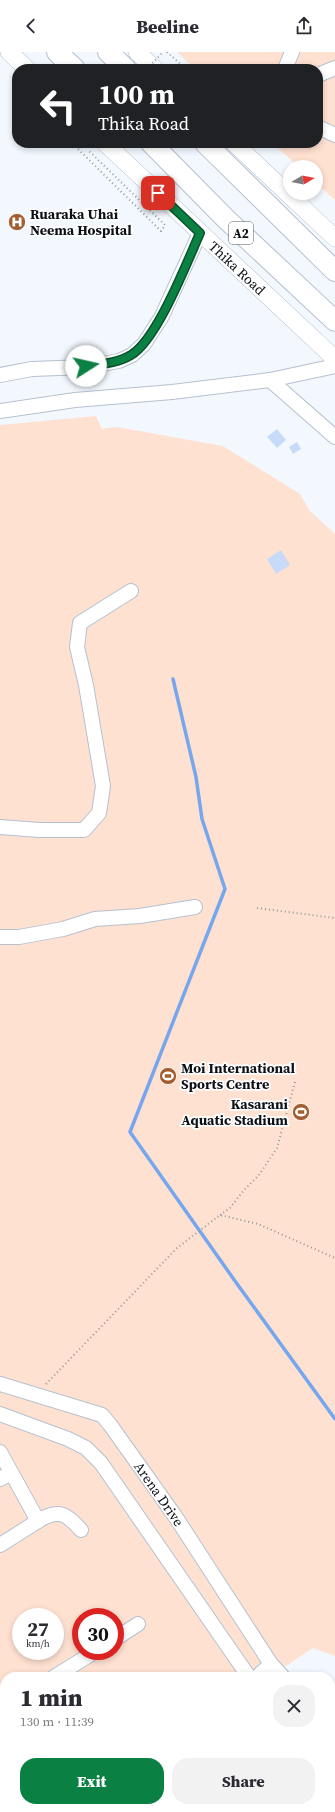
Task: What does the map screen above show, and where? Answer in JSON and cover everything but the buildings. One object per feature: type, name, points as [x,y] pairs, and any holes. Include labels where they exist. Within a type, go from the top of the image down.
[{"type":"highway","points":[[57,52],[70,64]]},
{"type":"highway","points":[[108,52],[121,64]]},
{"type":"highway","name":"Thika Road","points":[[156,148],[225,218],[335,320]]},
{"type":"highway","points":[[210,148],[335,270]]},
{"type":"main road","points":[[9,52],[22,64]]},
{"type":"main road","points":[[137,52],[150,64]]},
{"type":"main road","name":"Thika Road","points":[[110,148],[335,360]]},
{"type":"main road","points":[[239,148],[335,238]]},
{"type":"street","points":[[287,64],[292,52]]},
{"type":"street","points":[[323,73],[335,68]]},
{"type":"street","points":[[323,128],[335,134]]},
{"type":"street","points":[[0,375],[32,369],[86,366],[119,361],[132,355],[144,344],[162,316],[200,233]]},
{"type":"street","points":[[0,411],[75,400],[172,392],[270,380],[335,366]]},
{"type":"street","points":[[270,380],[335,437]]},
{"type":"street","points":[[0,827],[39,830],[84,830],[99,813],[103,786],[86,684],[77,647],[80,623],[131,591]]},
{"type":"street","points":[[0,937],[19,937],[48,932],[95,919],[140,916],[195,908]]},
{"type":"street","name":"Arena Drive","points":[[0,1384],[102,1415],[175,1516],[271,1664],[278,1672]]},
{"type":"street","points":[[0,1414],[68,1439],[86,1448],[101,1463],[246,1672]]},
{"type":"street","points":[[0,1452],[5,1476],[38,1521]]},
{"type":"street","points":[[0,1545],[45,1517],[60,1514],[69,1516],[81,1530]]},
{"type":"street","points":[[124,1633],[138,1624]]},
{"type":"street","points":[[62,1672],[81,1660]]},
{"type":"street","points":[[262,1672],[271,1664]]},
{"type":"path","points":[[152,64],[163,52]]},
{"type":"path","points":[[167,52],[180,64]]},
{"type":"path","points":[[78,148],[161,231],[165,226],[89,151]]},
{"type":"path","points":[[257,908],[335,918]]},
{"type":"path","points":[[35,1395],[177,1248],[230,1208],[244,1190],[259,1176],[276,1148],[295,1082]]},
{"type":"path","points":[[220,1215],[258,1224],[335,1258]]},
{"type":"shaded area","points":[[177,52],[335,52],[335,200],[323,189],[323,160],[291,160],[278,148],[323,148],[323,64],[190,64]]},
{"type":"shaded area","name":"Moi International Sports Centre","points":[[96,416],[102,429],[117,427],[223,446],[300,494],[310,511],[335,534],[335,1656],[313,1648],[277,1672],[0,1672],[0,425]]},
{"type":"waterway","points":[[173,679],[196,777],[202,819],[225,889],[130,1132],[335,1419]]},
{"type":"place","name":"Ruaraka Uhai Neema Hospital","points":[[17,222]]},
{"type":"place","name":"Moi International Sports Centre","points":[[168,1076]]},
{"type":"place","name":"Kasarani Aquatic Stadium","points":[[301,1112]]},
{"type":"route","points":[[86,366],[119,361],[132,355],[144,344],[162,316],[200,233],[158,193]]}]
